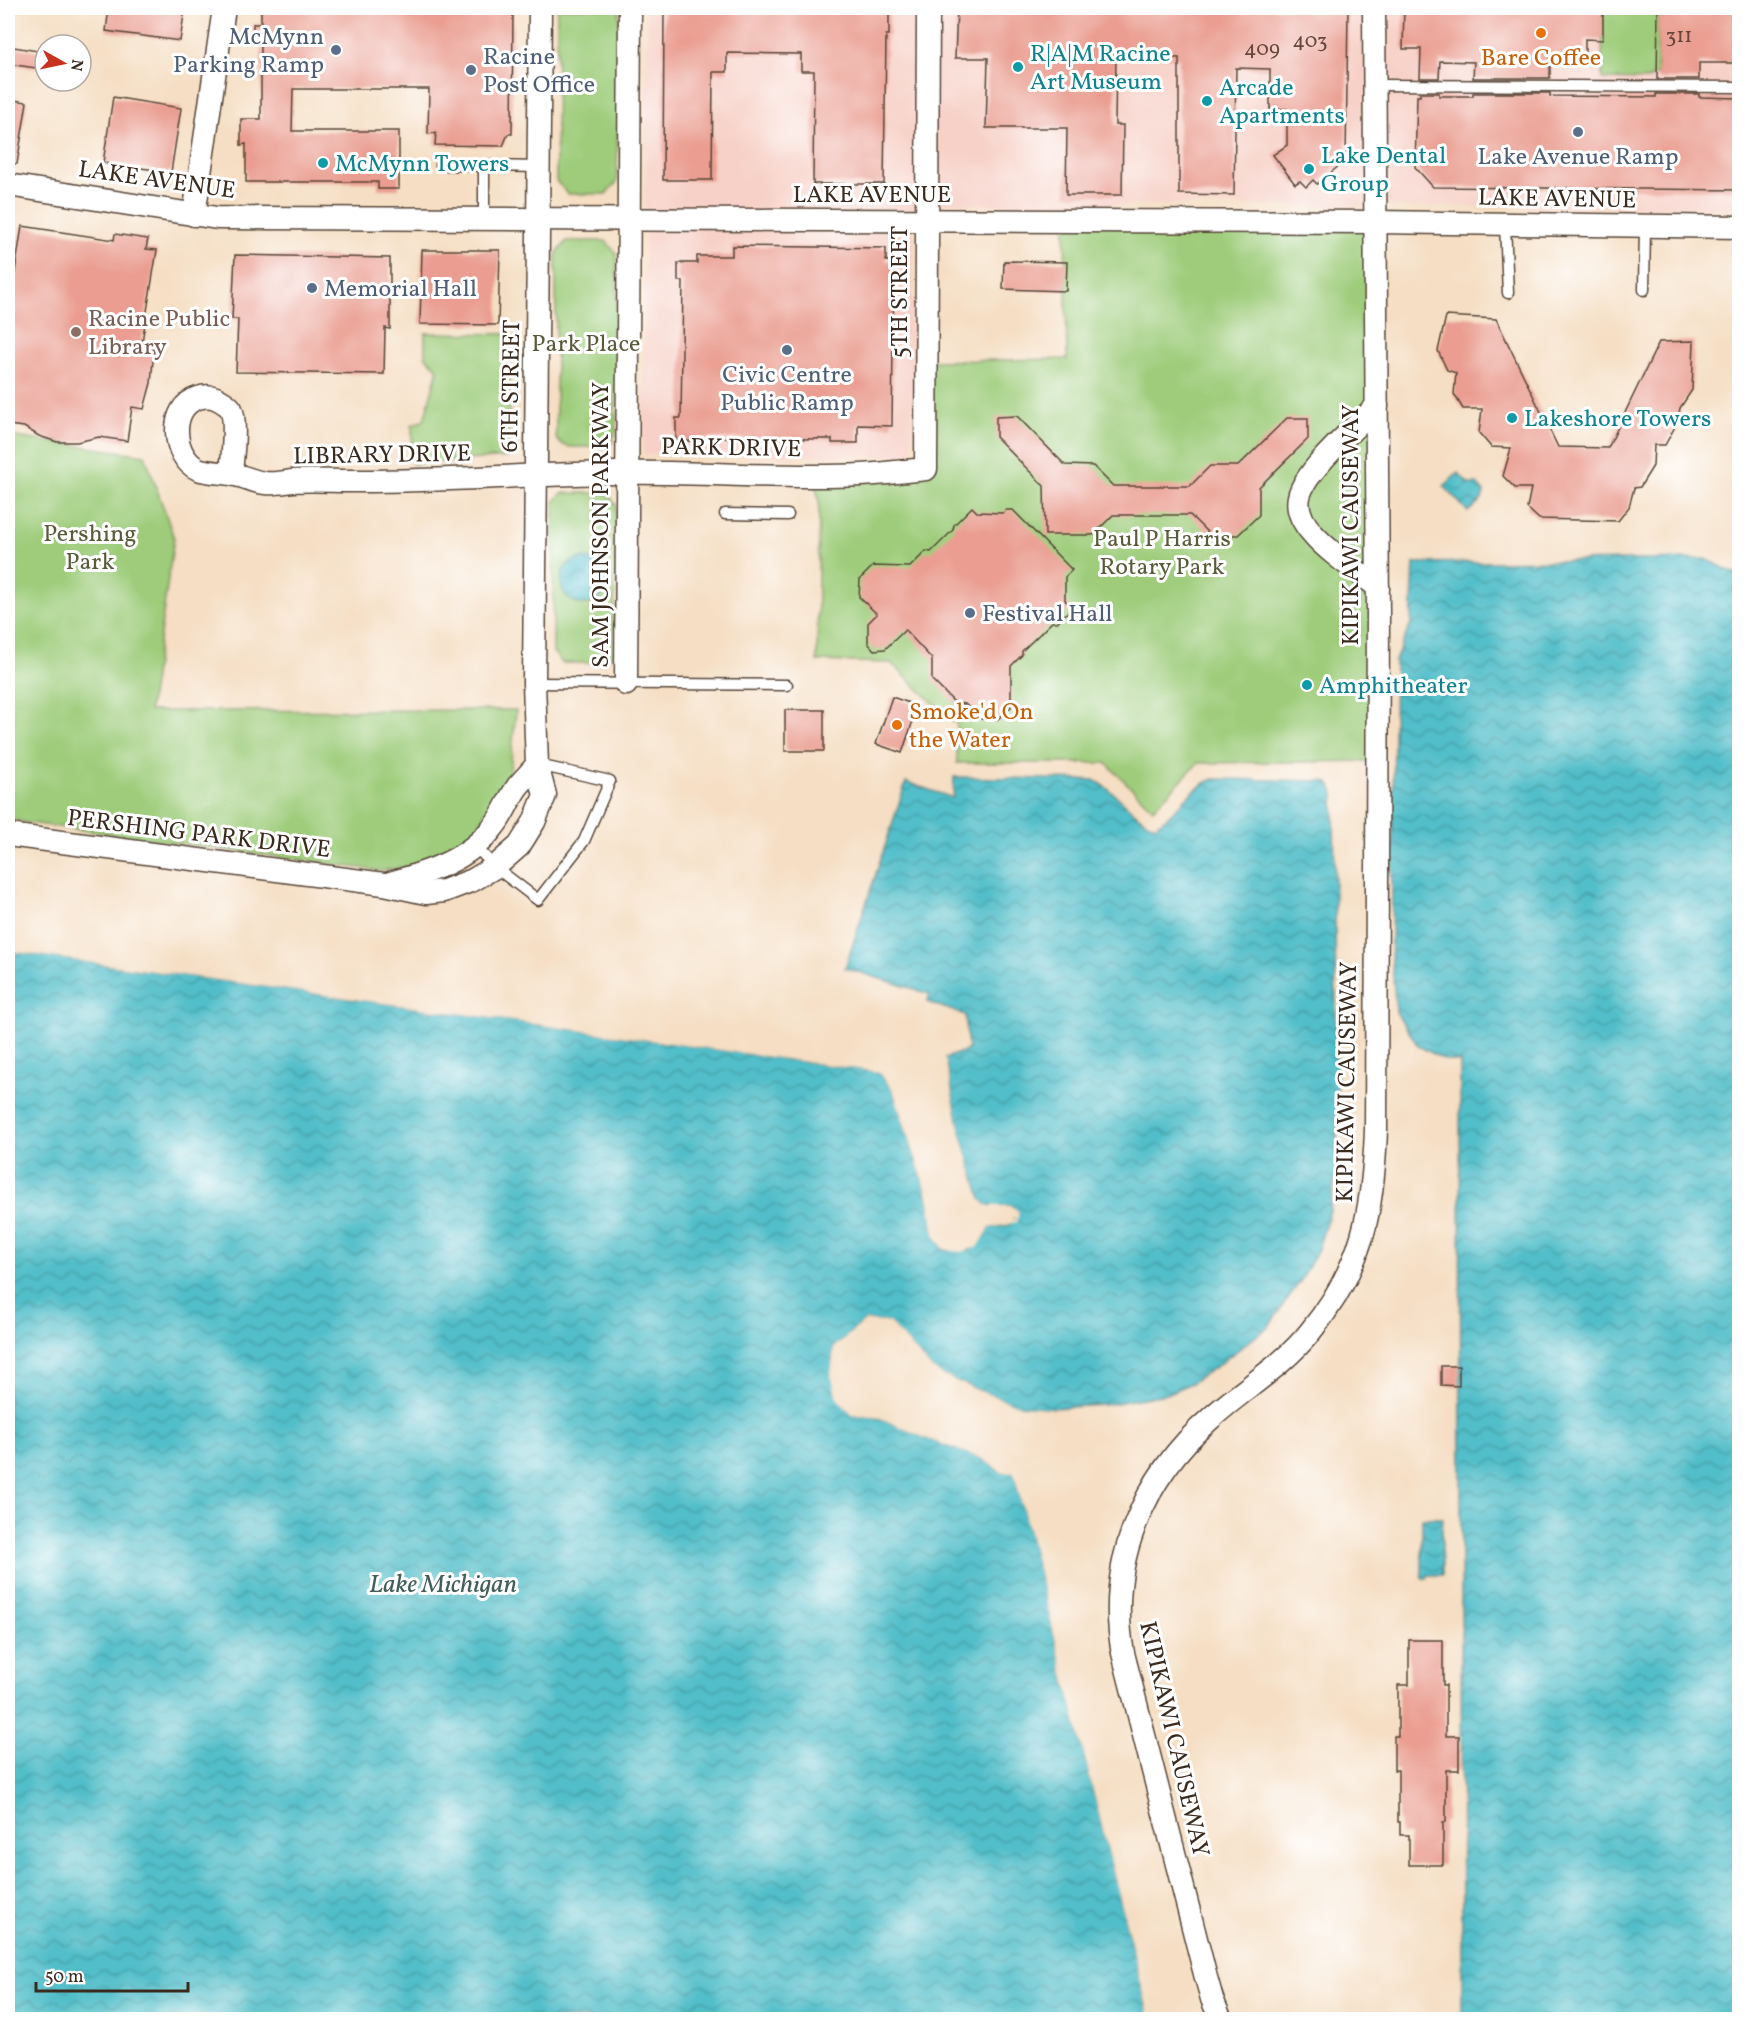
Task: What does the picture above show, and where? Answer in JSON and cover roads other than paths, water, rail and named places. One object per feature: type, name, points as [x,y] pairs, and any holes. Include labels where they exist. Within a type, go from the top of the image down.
[{"type":"street","points":[[194,215],[224,8]]},
{"type":"street","name":"6TH STREET","points":[[495,867],[519,846],[534,822],[544,795],[537,765],[534,683],[540,8]]},
{"type":"street","name":"SAM JOHNSON PARKWAY","points":[[626,684],[630,8]]},
{"type":"street","name":"5TH STREET","points":[[926,469],[928,8]]},
{"type":"street","name":"KIPIKAWI CAUSEWAY","points":[[1221,2019],[1205,1974],[1132,1684],[1122,1653],[1118,1629],[1119,1595],[1122,1572],[1139,1511],[1162,1470],[1199,1429],[1260,1379],[1310,1333],[1343,1284],[1355,1260],[1366,1227],[1372,1196],[1376,1130],[1378,587],[1374,8]]},
{"type":"street","name":"LAKE AVENUE","points":[[8,185],[224,218],[1376,222],[1740,227]]},
{"type":"street","points":[[1377,406],[1315,468],[1303,485],[1299,498],[1302,519],[1314,536],[1378,587]]},
{"type":"street","name":"PARK DRIVE","points":[[535,474],[627,472],[863,475],[926,469]]},
{"type":"street","name":"LIBRARY DRIVE","points":[[231,474],[252,481],[268,483],[293,481],[416,482],[535,474]]},
{"type":"street","points":[[475,846],[494,827],[517,787],[537,765]]},
{"type":"street","name":"PERSHING PARK DRIVE","points":[[8,834],[384,884],[426,893],[444,891],[473,880],[495,867]]},
{"type":"street","name":"PERSHING PARK DRIVE","points":[[384,884],[423,874],[448,864],[475,846]]},
{"type":"lane","points":[[1374,85],[1740,87]]},
{"type":"lane","points":[[441,165],[539,167]]},
{"type":"lane","points":[[484,166],[484,219]]},
{"type":"lane","points":[[1505,224],[1508,293]]},
{"type":"lane","points":[[1644,290],[1645,226]]},
{"type":"lane","points":[[725,514],[788,515]]},
{"type":"lane","points":[[534,683],[787,685]]},
{"type":"lane","points":[[475,846],[495,867],[538,900],[584,841],[610,781],[537,765]]},
{"type":"water","points":[[1458,473],[1469,484],[1477,484],[1484,492],[1482,499],[1468,512],[1444,486]]},
{"type":"water","points":[[584,558],[600,565],[607,581],[600,597],[584,604],[568,597],[561,581],[568,565]]},
{"type":"water","points":[[1706,559],[1740,576],[1739,2019],[1462,2019],[1460,1062],[1445,1060],[1418,1046],[1396,1012],[1391,953],[1395,661],[1411,623],[1414,563]]},
{"type":"water","name":"Lake Michigan","points":[[954,777],[1094,780],[1155,826],[1197,788],[1214,779],[1325,781],[1331,785],[1334,794],[1336,1174],[1330,1210],[1318,1249],[1303,1277],[1268,1327],[1217,1366],[1191,1383],[1166,1394],[1104,1405],[1051,1408],[1021,1406],[942,1375],[930,1367],[888,1322],[865,1321],[834,1347],[832,1367],[834,1383],[839,1397],[851,1414],[880,1418],[925,1438],[983,1459],[1001,1472],[1014,1472],[1150,2019],[8,2020],[8,951],[879,1072],[893,1090],[927,1192],[936,1238],[944,1249],[967,1250],[976,1246],[990,1228],[1009,1225],[1019,1213],[1011,1206],[986,1206],[980,1198],[959,1128],[945,1058],[968,1050],[965,1015],[927,1002],[930,994],[845,968],[906,782],[953,798]]},
{"type":"water","points":[[1422,1518],[1442,1518],[1442,1575],[1428,1575],[1427,1578],[1422,1578]]},
{"type":"place","name":"Bare Coffee","points":[[1541,33]]},
{"type":"place","name":"McMynn Parking Ramp","points":[[336,50]]},
{"type":"place","name":"R|A|M Racine Art Museum","points":[[1018,67]]},
{"type":"place","name":"Racine Post Office","points":[[471,70]]},
{"type":"place","name":"Arcade Apartments","points":[[1207,101]]},
{"type":"place","name":"Lake Avenue Ramp","points":[[1578,132]]},
{"type":"place","name":"McMynn Towers","points":[[323,163]]},
{"type":"place","name":"Lake Dental Group","points":[[1309,169]]},
{"type":"place","name":"Memorial Hall","points":[[312,288]]},
{"type":"place","name":"Racine Public Library","points":[[76,332]]},
{"type":"place","name":"Civic Centre Public Ramp","points":[[787,350]]},
{"type":"place","name":"Lakeshore Towers","points":[[1512,418]]},
{"type":"place","name":"Festival Hall","points":[[970,613]]},
{"type":"place","name":"Amphitheater","points":[[1307,685]]},
{"type":"place","name":"Smoke'd On the Water","points":[[897,725]]},
{"type":"park label","name":"Park Place","points":[[586,343]]},
{"type":"park label","name":"Pershing Park","points":[[90,547]]},
{"type":"park label","name":"Paul P Harris Rotary Park","points":[[1162,552]]}]
